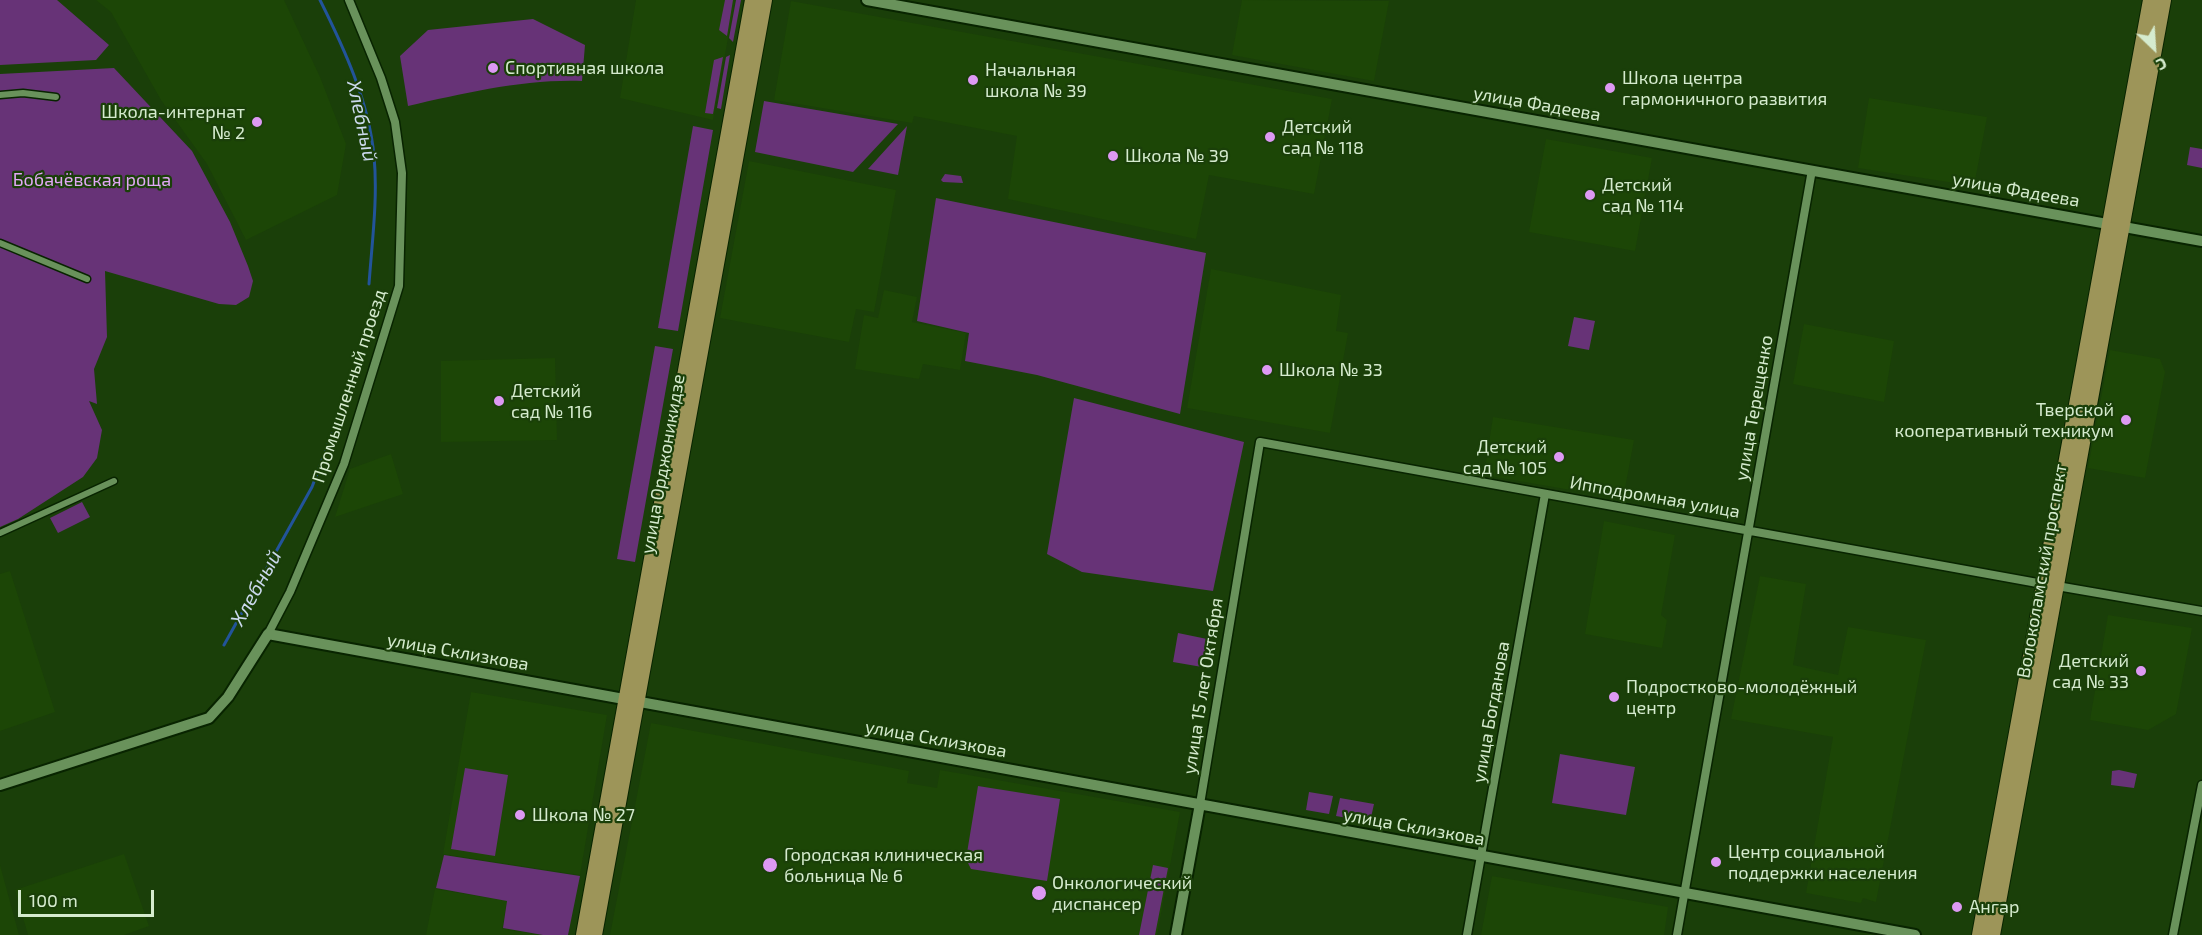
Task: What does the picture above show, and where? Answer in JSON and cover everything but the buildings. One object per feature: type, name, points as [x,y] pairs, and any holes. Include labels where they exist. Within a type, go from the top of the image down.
[{"type":"main road","name":"улица Орджоникидзе","points":[[595,935],[632,700],[752,0]]},
{"type":"main road","name":"улица Орджоникидзе","points":[[583,935],[632,700],[765,0]]},
{"type":"main road","name":"Волоколамский проспект","points":[[1993,935],[2109,224],[2150,0]]},
{"type":"main road","name":"Волоколамский проспект","points":[[1979,935],[2124,226],[2164,0]]},
{"type":"main road","points":[[727,139],[730,149],[737,154]]},
{"type":"street","name":"Промышленный проезд","points":[[268,634],[290,592],[347,456],[399,286],[402,173],[395,122],[381,78],[349,0]]},
{"type":"street","name":"улица Фадеева","points":[[867,0],[2202,240]]},
{"type":"street","points":[[0,95],[23,93],[56,97]]},
{"type":"street","name":"улица Терещенко","points":[[1677,935],[1812,170]]},
{"type":"street","points":[[0,243],[87,279]]},
{"type":"street","name":"Ипподромная улица","points":[[1260,442],[2202,611]]},
{"type":"street","name":"улица 15 лет Октября","points":[[1176,935],[1260,442]]},
{"type":"street","points":[[0,533],[114,481]]},
{"type":"street","name":"улица Богданова","points":[[1467,935],[1545,494]]},
{"type":"street","name":"улица Склизкова","points":[[268,634],[1915,935]]},
{"type":"street","points":[[0,785],[209,718],[228,698],[268,634]]},
{"type":"street","points":[[2173,935],[2202,785]]},
{"type":"shaded area","name":"Школа-интернат № 2","points":[[96,0],[284,0],[320,77],[346,144],[337,195],[246,240],[207,164],[161,100],[111,12]]},
{"type":"shaded area","points":[[636,0],[735,0],[713,120],[620,98]]},
{"type":"shaded area","points":[[1242,0],[1389,1],[1374,81],[1232,55]]},
{"type":"shaded area","points":[[791,1],[1332,99],[1314,194],[1209,175],[1196,239],[1008,199],[1017,136],[914,116],[912,123],[774,100]]},
{"type":"shaded area","points":[[1869,98],[1987,117],[1974,186],[1858,168]]},
{"type":"shaded area","name":"Детский сад № 114","points":[[1546,139],[1652,158],[1635,251],[1529,232]]},
{"type":"shaded area","points":[[749,161],[896,190],[874,312],[856,309],[849,342],[720,318]]},
{"type":"shaded area","name":"Школа № 33","points":[[1211,269],[1341,295],[1336,331],[1348,333],[1330,433],[1187,408]]},
{"type":"shaded area","points":[[884,290],[917,297],[912,322],[966,333],[960,370],[923,364],[919,379],[855,369],[864,315],[878,318]]},
{"type":"shaded area","points":[[1804,324],[1894,341],[1884,402],[1793,384]]},
{"type":"shaded area","name":"Тверской кооперативный техникум","points":[[2110,350],[2160,359],[2165,372],[2145,478],[2088,468]]},
{"type":"shaded area","name":"Детский сад № 116","points":[[555,358],[557,440],[441,442],[441,361]]},
{"type":"shaded area","name":"Детский сад № 105","points":[[1493,417],[1634,440],[1623,499],[1484,475]]},
{"type":"shaded area","points":[[391,454],[403,494],[335,517],[350,469]]},
{"type":"shaded area","points":[[1604,521],[1675,535],[1661,615],[1667,620],[1662,648],[1585,634]]},
{"type":"shaded area","points":[[10,571],[55,712],[0,731],[0,574]]},
{"type":"shaded area","points":[[1760,576],[1806,584],[1793,665],[1838,675],[1848,627],[1926,640],[1876,902],[1863,898],[1861,903],[1806,893],[1833,737],[1731,719]]},
{"type":"shaded area","name":"Детский сад № 33","points":[[2108,615],[2192,628],[2176,714],[2148,730],[2090,720]]},
{"type":"shaded area","name":"Школа № 27","points":[[471,692],[607,715],[580,875],[443,854]]},
{"type":"shaded area","points":[[651,723],[909,771],[907,783],[937,788],[940,770],[1180,812],[1157,935],[610,935]]},
{"type":"shaded area","points":[[124,854],[149,926],[124,935],[28,935],[15,890]]},
{"type":"shaded area","points":[[0,865],[19,935],[0,935]]},
{"type":"shaded area","points":[[1492,876],[1668,907],[1664,935],[1481,935]]},
{"type":"shaded area","points":[[435,889],[507,901],[502,929],[540,935],[426,935]]},
{"type":"green space","points":[[0,0],[57,0],[109,45],[96,60],[0,65]]},
{"type":"green space","points":[[725,0],[733,0],[727,36],[719,30]]},
{"type":"green space","points":[[736,0],[741,0],[733,42],[729,38]]},
{"type":"green space","name":"Спортивная школа","points":[[533,19],[585,45],[582,81],[516,85],[408,106],[400,56],[428,30]]},
{"type":"green space","points":[[730,55],[721,109],[717,108],[726,57]]},
{"type":"green space","points":[[723,57],[713,114],[705,113],[714,60]]},
{"type":"green space","name":"Бобачёвская роща","points":[[114,68],[192,151],[230,222],[253,281],[249,297],[236,305],[219,304],[105,271],[107,337],[94,369],[97,404],[89,401],[102,430],[97,458],[83,477],[18,519],[0,527],[0,74]]},
{"type":"green space","points":[[764,101],[898,124],[853,172],[755,152]]},
{"type":"green space","points":[[693,126],[713,130],[678,331],[658,328]]},
{"type":"green space","points":[[907,126],[898,175],[868,169]]},
{"type":"green space","points":[[2190,147],[2202,149],[2202,168],[2187,165]]},
{"type":"green space","points":[[945,174],[961,176],[963,183],[943,182],[941,180]]},
{"type":"green space","points":[[936,198],[1206,253],[1180,414],[1037,375],[965,361],[969,333],[917,321]]},
{"type":"green space","points":[[1574,317],[1595,321],[1589,350],[1568,346]]},
{"type":"green space","points":[[655,346],[673,349],[635,562],[617,559]]},
{"type":"green space","points":[[1074,398],[1244,442],[1213,591],[1082,572],[1047,554]]},
{"type":"green space","points":[[82,502],[90,517],[58,533],[50,518]]},
{"type":"green space","points":[[1178,633],[1207,639],[1202,667],[1173,662]]},
{"type":"green space","points":[[1560,754],[1635,767],[1626,815],[1552,803]]},
{"type":"green space","points":[[465,768],[508,775],[495,856],[451,849]]},
{"type":"green space","points":[[2119,770],[2137,774],[2134,788],[2111,785],[2112,771]]},
{"type":"green space","points":[[978,786],[1060,799],[1047,881],[971,869],[966,859]]},
{"type":"green space","points":[[1309,792],[1333,796],[1329,814],[1306,810]]},
{"type":"green space","points":[[1340,798],[1374,804],[1370,822],[1336,816]]},
{"type":"green space","points":[[444,855],[580,876],[568,935],[543,935],[503,928],[507,901],[436,888]]},
{"type":"green space","points":[[1153,865],[1168,868],[1155,935],[1139,935]]},
{"type":"waterway","name":"Хлебный","points":[[320,0],[354,76],[371,136],[375,188],[369,284]]},
{"type":"waterway","name":"Хлебный","points":[[224,645],[312,487],[332,434]]},
{"type":"place","name":"Спортивная школа","points":[[493,68]]},
{"type":"place","name":"Начальная школа № 39","points":[[973,80]]},
{"type":"place","name":"Школа центра гармоничного развития","points":[[1610,88]]},
{"type":"place","name":"Школа-интернат № 2","points":[[257,122]]},
{"type":"place","name":"Детский сад № 118","points":[[1270,137]]},
{"type":"place","name":"Школа № 39","points":[[1113,156]]},
{"type":"place","name":"Детский сад № 114","points":[[1590,195]]},
{"type":"place","name":"Школа № 33","points":[[1267,370]]},
{"type":"place","name":"Детский сад № 116","points":[[499,401]]},
{"type":"place","name":"Тверской кооперативный техникум","points":[[2126,420]]},
{"type":"place","name":"Детский сад № 105","points":[[1559,457]]},
{"type":"place","name":"Детский сад № 33","points":[[2141,671]]},
{"type":"place","name":"Подростково-молодёжный центр","points":[[1614,697]]},
{"type":"place","name":"Школа № 27","points":[[520,815]]},
{"type":"place","name":"Центр социальной поддержки населения","points":[[1716,862]]},
{"type":"place","name":"Городская клиническая больница № 6","points":[[770,865]]},
{"type":"place","name":"Онкологический диспансер","points":[[1039,893]]},
{"type":"place","name":"Ангар","points":[[1957,907]]}]
